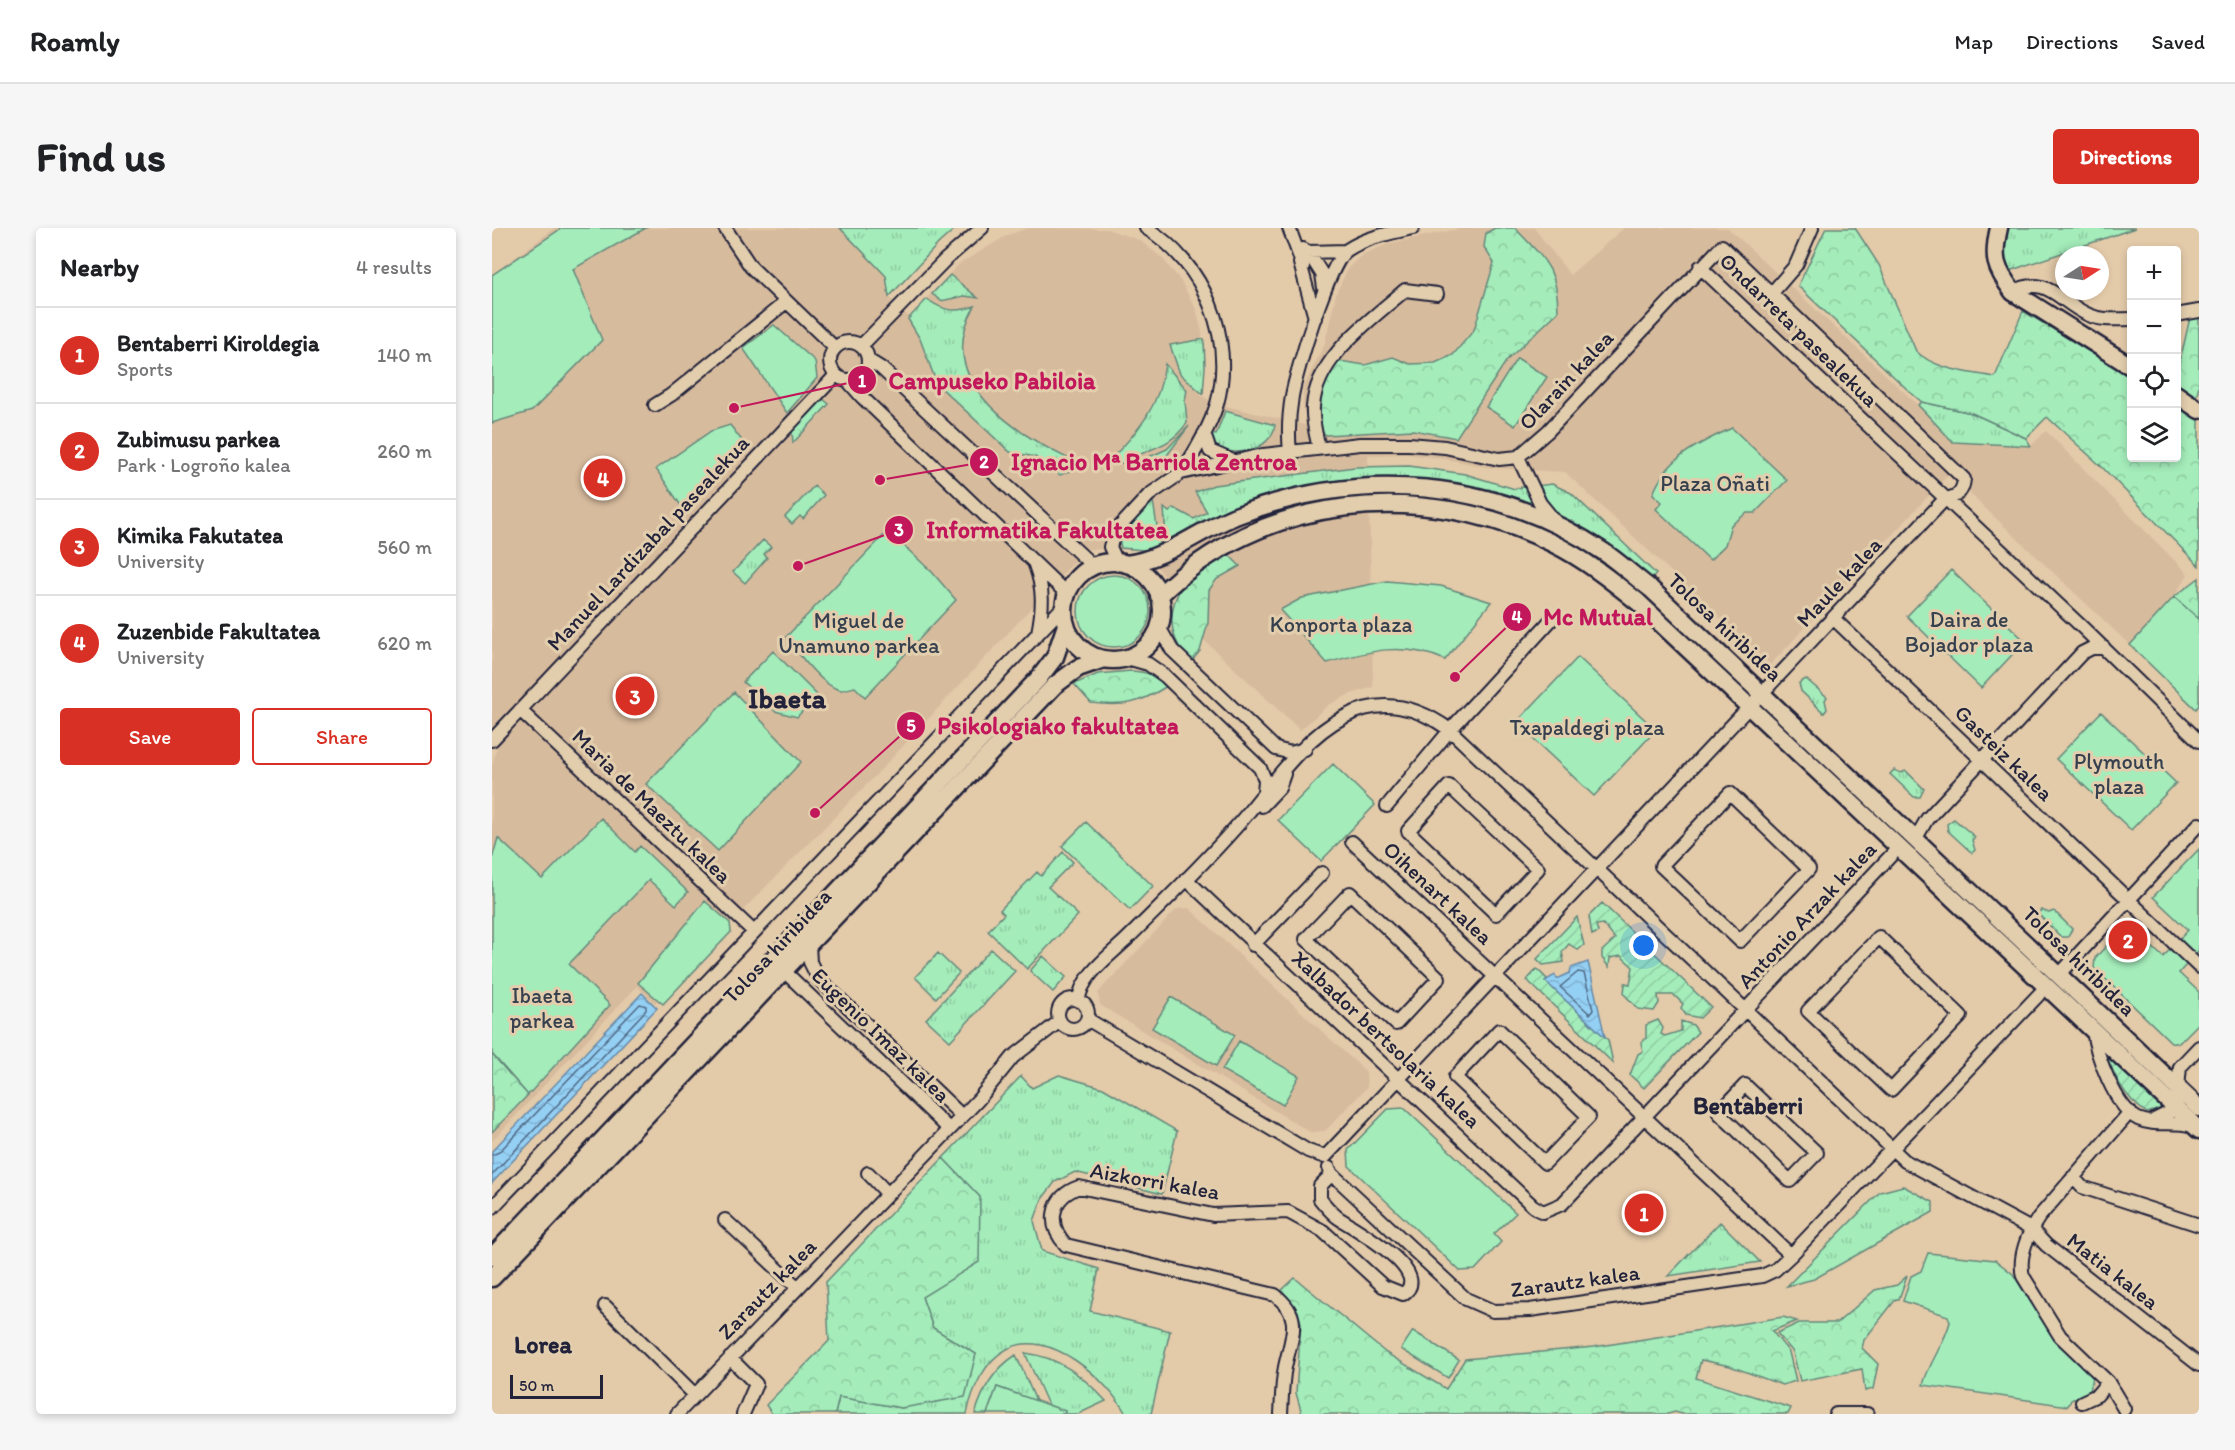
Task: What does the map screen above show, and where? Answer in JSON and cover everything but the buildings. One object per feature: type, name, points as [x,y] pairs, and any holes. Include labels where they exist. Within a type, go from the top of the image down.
[{"type":"main road","points":[[1999,228],[1994,252],[1999,274],[2013,292],[2127,364]]},
{"type":"main road","points":[[2181,397],[2199,410]]},
{"type":"main road","name":"Tolosa hiribidea","points":[[1121,563],[1159,555],[1237,515],[1279,501],[1352,487],[1396,485],[1462,492],[1532,513],[1559,526],[1605,552],[1651,589],[2199,1108]]},
{"type":"main road","name":"Tolosa hiribidea","points":[[1159,596],[1181,574],[1207,554],[1246,534],[1283,521],[1354,506],[1396,504],[1462,511],[1487,517],[1552,543],[1601,574],[1638,602],[2197,1129]]},
{"type":"main road","points":[[1121,563],[1145,574],[1159,596],[1161,617],[1159,627],[1143,650],[1127,658],[1104,659],[1084,651],[1070,635],[1066,624],[1065,600],[1073,582],[1093,566],[1121,563]]},
{"type":"main road","name":"Tolosa hiribidea","points":[[492,1257],[1039,678],[1055,657],[1066,624]]},
{"type":"main road","name":"Tolosa hiribidea","points":[[492,1278],[1055,685],[1078,668],[1104,659]]},
{"type":"street","points":[[725,228],[751,267],[835,348]]},
{"type":"street","points":[[861,346],[945,260],[982,228]]},
{"type":"street","points":[[1121,563],[1110,547],[1114,533],[1155,490],[1181,472],[1204,434],[1219,393],[1221,351],[1218,328],[1210,304],[1194,274],[1170,246],[1146,228]]},
{"type":"street","points":[[1308,252],[1345,251],[1382,234],[1413,228]]},
{"type":"street","points":[[1771,294],[1796,265],[1812,228]]},
{"type":"street","points":[[1289,230],[1328,271]]},
{"type":"street","points":[[1289,230],[1315,319]]},
{"type":"street","name":"Ondarreta pasealekua","points":[[1945,499],[1955,497],[1964,488],[1964,479],[1722,246],[1700,267],[1945,499],[2104,648],[2199,741]]},
{"type":"street","points":[[1290,452],[1292,395],[1328,271],[1345,251]]},
{"type":"street","points":[[1300,263],[1308,252]]},
{"type":"street","points":[[1300,263],[1311,273],[1328,271]]},
{"type":"street","name":"Olarain kalea","points":[[1181,472],[1233,460],[1319,448],[1409,444],[1445,447],[1499,459],[1518,457],[1548,431],[1700,267]]},
{"type":"street","points":[[2013,292],[2024,286],[2035,285],[2052,291],[2090,316],[2104,319],[2127,319]]},
{"type":"street","points":[[1319,448],[1313,409],[1316,390],[1337,354],[1405,290],[1437,294]]},
{"type":"street","points":[[655,405],[671,395],[786,302]]},
{"type":"street","points":[[2181,314],[2199,311]]},
{"type":"street","points":[[1065,600],[1032,558],[842,378],[830,360],[835,348],[851,342],[861,346],[868,360],[881,368],[1093,566]]},
{"type":"street","points":[[842,378],[862,375],[868,360]]},
{"type":"street","name":"Manuel Lardizabal pasealekua","points":[[492,740],[842,378]]},
{"type":"street","points":[[1204,434],[1210,451],[1233,460]]},
{"type":"street","points":[[1518,457],[1539,503],[1559,526]]},
{"type":"street","name":"Maule kalea","points":[[1325,1156],[1764,694],[1945,499]]},
{"type":"street","points":[[1032,558],[1042,584],[1043,599],[1038,633]]},
{"type":"street","name":"Tolosa hiribidea","points":[[492,1208],[1038,633],[1065,600]]},
{"type":"street","name":"Gasteiz kalea","points":[[1833,618],[2199,968]]},
{"type":"street","points":[[1387,806],[1450,730],[1551,619]]},
{"type":"street","points":[[1079,1000],[1064,1002],[1059,1011],[1060,1021],[1068,1028],[1080,1027],[1087,1019],[1086,1008],[1079,1000],[1079,993],[1091,975],[1242,820],[1265,803],[1279,788],[1284,770],[1276,749],[1172,650],[1159,627]]},
{"type":"street","points":[[1916,838],[1927,819],[2082,652],[2092,648],[2104,648]]},
{"type":"street","points":[[1127,658],[1148,664],[1166,676],[1263,773],[1264,792]]},
{"type":"street","name":"Matia kalea","points":[[1242,820],[1284,770],[1343,717],[1364,708],[1379,706],[1400,706],[1418,710],[1450,730],[1746,1012],[1915,1169],[2031,1229],[2046,1245],[2198,1362]]},
{"type":"street","name":"Maria de Maeztu kalea","points":[[520,710],[754,932]]},
{"type":"street","points":[[1276,749],[1291,753],[1306,748]]},
{"type":"street","points":[[1449,786],[1538,869],[1497,914],[1408,831],[1449,786]]},
{"type":"street","points":[[1730,793],[1809,869],[1740,942],[1661,866],[1730,793]]},
{"type":"street","points":[[2060,974],[2199,824]]},
{"type":"street","name":"Oihenart kalea","points":[[1352,842],[1791,1255]]},
{"type":"street","name":"Antonio Arzak kalea","points":[[1562,1204],[1746,1012],[1899,847]]},
{"type":"street","points":[[1253,945],[1322,873]]},
{"type":"street","name":"Xalbador bertsolaria kalea","points":[[1186,879],[1253,945],[1539,1210],[1550,1211],[1562,1204]]},
{"type":"street","points":[[1350,893],[1439,978],[1396,1024],[1306,939],[1350,893]]},
{"type":"street","points":[[1879,937],[1961,1016],[1891,1090],[1808,1011],[1879,937]]},
{"type":"street","name":"Eugenio Imaz kalea","points":[[809,945],[810,962],[818,978],[962,1116]]},
{"type":"street","name":"Eugenio Imaz kalea","points":[[784,971],[949,1129]]},
{"type":"street","name":"Zarautz kalea","points":[[1325,1156],[1332,1174],[1453,1288],[1481,1308],[1493,1311],[1530,1310],[1762,1276],[1774,1270],[1791,1255],[2047,987]]},
{"type":"street","points":[[1087,1019],[1308,1151],[1325,1156]]},
{"type":"street","name":"Zarautz kalea","points":[[677,1414],[962,1116],[1013,1057],[1060,1021]]},
{"type":"street","points":[[1499,1030],[1589,1117],[1545,1163],[1455,1077],[1499,1030]]},
{"type":"street","name":"Tolosa hiribidea","points":[[2093,1030],[2096,1053],[2107,1078],[2130,1112],[2148,1121],[2178,1121],[2197,1129]]},
{"type":"street","points":[[2148,1121],[2161,1118],[2176,1109],[2180,1067],[2199,1047]]},
{"type":"street","points":[[1745,1085],[1817,1153],[1790,1181],[1719,1113],[1745,1085]]},
{"type":"street","points":[[2124,1409],[2108,1382],[2060,1336],[2023,1276],[2022,1260],[2031,1229],[2130,1112]]},
{"type":"street","points":[[868,1173],[888,1194]]},
{"type":"street","name":"Aizkorri kalea","points":[[1281,1414],[1285,1368],[1294,1334],[1293,1318],[1287,1304],[1275,1295],[1066,1245],[1058,1237],[1054,1222],[1055,1207],[1066,1191],[1079,1186],[1213,1215],[1288,1212],[1323,1231],[1383,1286],[1403,1294],[1411,1287],[1412,1282],[1404,1269],[1373,1239],[1340,1219],[1320,1199],[1320,1186],[1332,1174]]},
{"type":"street","points":[[2073,1177],[2082,1187],[2199,1225]]},
{"type":"street","points":[[726,1220],[798,1288]]},
{"type":"street","points":[[604,1306],[695,1395]]},
{"type":"street","points":[[730,1358],[756,1384],[742,1414]]},
{"type":"street","points":[[2082,1402],[2097,1395],[2108,1382]]},
{"type":"street","points":[[1836,1414],[1867,1414]]},
{"type":"shaded area","points":[[555,228],[840,228],[886,276],[889,297],[909,317],[959,264],[1008,235],[1028,228],[1107,229],[1139,240],[1162,258],[1180,280],[1196,309],[1202,332],[1204,366],[1200,395],[1217,404],[1309,426],[1303,409],[1303,388],[1325,343],[1336,294],[1348,268],[1363,254],[1391,243],[1463,228],[1534,228],[1570,275],[1624,228],[1728,228],[1918,405],[1953,442],[2031,446],[2046,431],[2188,574],[2174,597],[2130,645],[1949,474],[1770,665],[1565,472],[1493,468],[1406,454],[1368,455],[1373,687],[1348,695],[1328,705],[1300,730],[1173,611],[1179,593],[1143,550],[1086,549],[876,775],[655,1003],[637,986],[492,1141],[492,766],[497,747],[492,743],[492,275]]},
{"type":"shaded area","points":[[1189,908],[1366,1072],[1367,1087],[1325,1131],[1310,1132],[1100,1005],[1098,993],[1106,984],[1177,909]]},
{"type":"green space","points":[[562,228],[646,228],[573,269],[602,340],[532,411],[492,423],[492,275]]},
{"type":"green space","points":[[840,228],[956,228],[889,297],[886,276]]},
{"type":"green space","points":[[1495,228],[1515,228],[1547,265],[1555,285],[1558,312],[1507,360],[1456,438],[1413,430],[1326,435],[1311,422],[1327,359],[1365,365],[1393,357],[1410,364],[1435,363],[1453,355],[1474,330],[1494,263],[1484,247],[1486,233]]},
{"type":"green space","points":[[1826,228],[1855,228],[1879,265],[1916,351],[1924,357],[1942,366],[1995,377],[2023,311],[2127,375],[2127,462],[2181,462],[2181,409],[2199,420],[2199,566],[2102,467],[2047,417],[2026,438],[1972,413],[1922,402],[1798,286]]},
{"type":"green space","points":[[2005,228],[2135,228],[2082,246],[2055,246],[2055,255],[2009,271],[2001,246]]},
{"type":"green space","points":[[950,275],[978,298],[964,296],[941,301],[932,294]]},
{"type":"green space","points":[[927,299],[950,310],[962,310],[975,306],[964,334],[964,361],[974,384],[990,406],[1012,425],[1036,441],[1084,466],[1060,475],[1035,457],[1010,452],[937,384],[920,339],[908,319]]},
{"type":"green space","points":[[2192,309],[2199,309],[2199,386],[2196,397],[2181,388],[2181,357]]},
{"type":"green space","points":[[774,325],[815,361],[817,378],[787,413],[743,348]]},
{"type":"green space","points":[[1204,339],[1203,394],[1180,374],[1170,345]]},
{"type":"green space","points":[[1517,358],[1547,377],[1515,426],[1486,407]]},
{"type":"green space","points":[[1165,364],[1187,390],[1185,400],[1187,423],[1172,439],[1125,464],[1109,461],[1138,429],[1153,406]]},
{"type":"green space","points":[[823,399],[829,404],[793,443],[792,431]]},
{"type":"green space","points":[[1922,402],[1972,413],[2026,438],[2031,446],[1953,442],[1918,405]]},
{"type":"green space","points":[[1225,411],[1275,425],[1272,434],[1259,447],[1250,450],[1230,452],[1221,450],[1213,446],[1210,434],[1216,435]]},
{"type":"green space","points":[[730,425],[743,442],[684,510],[656,469],[711,431]]},
{"type":"green space","points":[[1189,426],[1158,467],[1147,472],[1131,465],[1167,449]]},
{"type":"green space","name":"Plaza Oñati","points":[[1732,428],[1787,480],[1755,513],[1747,513],[1731,525],[1725,545],[1710,560],[1656,509],[1662,502],[1653,494],[1666,470],[1675,461],[1696,446]]},
{"type":"green space","points":[[1409,466],[1465,474],[1515,489],[1526,486],[1537,509],[1478,491],[1432,482],[1375,479],[1346,481],[1290,490],[1263,498],[1238,507],[1167,541],[1166,538],[1164,508],[1169,512],[1174,508],[1194,519],[1207,512],[1195,492],[1214,485],[1355,467]]},
{"type":"green space","points":[[1552,484],[1571,493],[1656,574],[1651,580],[1549,506],[1535,486]]},
{"type":"green space","points":[[814,486],[824,495],[803,519],[800,516],[792,524],[785,517]]},
{"type":"green space","points":[[1150,500],[1153,501],[1160,546],[1144,550],[1121,548],[1118,535]]},
{"type":"green space","name":"Miguel de Unamuno parkea","points":[[888,531],[932,572],[956,600],[865,697],[855,687],[841,690],[818,676],[786,637]]},
{"type":"green space","points":[[763,540],[771,547],[764,554],[767,558],[745,583],[733,572]]},
{"type":"green space","points":[[1226,552],[1240,566],[1217,579],[1209,590],[1208,623],[1200,651],[1191,662],[1183,652],[1173,630],[1173,608],[1183,585],[1191,575]]},
{"type":"green space","name":"Daira de Bojador plaza","points":[[1951,570],[2025,641],[1981,688],[1907,616]]},
{"type":"green space","points":[[1114,575],[1134,581],[1144,591],[1150,611],[1144,631],[1134,641],[1114,647],[1094,641],[1084,631],[1078,611],[1084,591],[1094,581]]},
{"type":"green space","points":[[2199,578],[2199,619],[2174,597]]},
{"type":"green space","name":"Konporta plaza","points":[[1387,581],[1441,586],[1491,602],[1445,660],[1430,654],[1400,649],[1372,652],[1327,663],[1280,610],[1302,598]]},
{"type":"green space","points":[[2174,597],[2199,619],[2199,705],[2196,709],[2130,645]]},
{"type":"green space","points":[[773,651],[817,695],[797,717],[775,711],[743,682]]},
{"type":"green space","name":"Txapaldegi plaza","points":[[1578,657],[1656,730],[1594,796],[1516,723]]},
{"type":"green space","points":[[1131,671],[1151,675],[1167,686],[1148,697],[1131,703],[1113,705],[1091,703],[1074,684],[1098,674]]},
{"type":"green space","points":[[1806,679],[1827,697],[1825,700],[1827,709],[1824,713],[1801,691],[1799,683]]},
{"type":"green space","name":"Miguel de Unamuno parkea","points":[[734,692],[801,762],[718,851],[646,784]]},
{"type":"green space","name":"Plymouth plaza","points":[[2101,712],[2176,783],[2131,830],[2056,759]]},
{"type":"green space","points":[[1333,764],[1375,805],[1321,861],[1278,820]]},
{"type":"green space","points":[[1894,770],[1901,773],[1906,771],[1924,789],[1920,797],[1914,797],[1890,774]]},
{"type":"green space","name":"Ibaeta parkea","points":[[601,818],[635,852],[640,846],[688,892],[676,905],[649,880],[569,964],[610,1005],[528,1095],[492,1054],[492,859],[498,838],[542,879]]},
{"type":"green space","points":[[1954,819],[1975,837],[1972,840],[1975,850],[1972,853],[1948,831],[1947,824]]},
{"type":"green space","points":[[1086,822],[1153,886],[1130,910],[1062,846]]},
{"type":"green space","points":[[2199,849],[2199,950],[2179,973],[2199,992],[2199,1023],[2179,1043],[2171,1042],[2094,968],[2095,958],[2127,924],[2163,957],[2188,930],[2153,897]]},
{"type":"green space","points":[[1063,852],[1073,862],[1048,887],[1078,915],[1027,969],[988,931],[1004,914],[1000,910],[1037,872],[1041,876]]},
{"type":"green space","points":[[705,901],[730,923],[731,932],[663,1004],[638,983]]},
{"type":"green space","points":[[1602,903],[1711,1007],[1700,1018],[1686,1015],[1681,1008],[1683,1004],[1674,995],[1658,995],[1659,1003],[1654,1011],[1638,1009],[1624,994],[1625,983],[1630,984],[1633,967],[1621,956],[1610,958],[1609,967],[1602,958],[1602,951],[1615,939],[1603,924],[1596,925],[1598,932],[1592,935],[1589,916]]},
{"type":"green space","points":[[2041,910],[2049,913],[2054,911],[2072,929],[2068,937],[2061,937],[2038,914]]},
{"type":"green space","points":[[1577,917],[1584,945],[1578,950],[1569,944],[1562,952],[1564,962],[1543,965],[1537,959]]},
{"type":"green space","points":[[991,949],[1015,971],[950,1041],[926,1019]]},
{"type":"green space","points":[[938,953],[959,973],[936,998],[915,977]]},
{"type":"green space","points":[[1043,956],[1066,977],[1053,992],[1030,971]]},
{"type":"green space","points":[[1537,969],[1547,979],[1545,981],[1608,1040],[1613,1063],[1527,980]]},
{"type":"green space","points":[[1171,997],[1235,1035],[1216,1066],[1152,1028]]},
{"type":"green space","points":[[1658,1020],[1663,1028],[1661,1034],[1665,1036],[1681,1031],[1681,1021],[1693,1025],[1698,1032],[1644,1088],[1630,1075],[1638,1054],[1643,1051],[1641,1043],[1646,1038],[1646,1025]]},
{"type":"green space","points":[[1239,1041],[1299,1076],[1283,1105],[1222,1070]]},
{"type":"green space","points":[[2103,1048],[2163,1108],[2147,1113],[2125,1093]]},
{"type":"green space","points":[[492,1054],[528,1095],[492,1132]]},
{"type":"green space","points":[[1059,1075],[1103,1088],[1177,1131],[1162,1194],[1075,1172],[1055,1182],[1042,1199],[1034,1221],[1042,1251],[1099,1269],[1090,1311],[1170,1331],[1151,1414],[1126,1414],[1106,1386],[1076,1360],[1041,1345],[1023,1344],[1007,1349],[992,1361],[980,1377],[967,1414],[835,1414],[839,1397],[902,1408],[976,1354],[933,1328],[922,1297],[980,1197],[943,1158],[1021,1076],[1032,1088]]},
{"type":"green space","points":[[1404,1108],[1516,1213],[1494,1234],[1501,1242],[1475,1270],[1460,1271],[1349,1166],[1348,1150],[1388,1109]]},
{"type":"green space","points":[[943,1158],[980,1197],[979,1262],[922,1297],[933,1328],[976,1354],[965,1397],[902,1408],[839,1397],[835,1414],[772,1414],[766,1405],[829,1341],[826,1282]]},
{"type":"green space","points":[[1903,1186],[1933,1202],[1933,1212],[1814,1279],[1787,1286],[1880,1192]]},
{"type":"green space","points":[[1720,1222],[1760,1262],[1668,1276]]},
{"type":"green space","points":[[1928,1253],[1995,1260],[2013,1274],[2046,1325],[2093,1377],[2090,1391],[2071,1400],[2068,1406],[1923,1385],[1950,1322],[1948,1316],[1903,1301],[1911,1276],[1921,1271]]},
{"type":"green space","points":[[1907,1276],[1899,1299],[1896,1299],[1864,1340],[1862,1348],[1878,1364],[1873,1389],[1865,1391],[1862,1369],[1800,1381],[1793,1352],[1777,1333],[1799,1323],[1837,1323],[1875,1290],[1897,1285]]},
{"type":"green space","points":[[1295,1278],[1386,1353],[1446,1389],[1465,1359],[1594,1347],[1783,1317],[1797,1321],[1772,1331],[1789,1352],[1796,1381],[1782,1385],[1730,1366],[1701,1360],[1696,1378],[1791,1408],[1788,1414],[1682,1414],[1675,1412],[1668,1414],[1302,1414],[1296,1393],[1301,1323],[1298,1311],[1282,1290]]},
{"type":"green space","points":[[1413,1331],[1459,1360],[1448,1378],[1401,1349]]},
{"type":"green space","points":[[1025,1353],[1060,1363],[1079,1376],[1106,1401],[1078,1414],[1064,1414],[1065,1411],[1048,1405]]},
{"type":"green space","points":[[1016,1355],[1036,1401],[997,1387],[987,1414],[975,1414],[990,1381],[1001,1367]]},
{"type":"green space","points":[[997,1387],[1065,1411],[1064,1414],[987,1414]]},
{"type":"water","points":[[1588,962],[1605,1037],[1545,981],[1555,975],[1557,979],[1570,973],[1571,968]]},
{"type":"water","points":[[642,993],[657,1008],[492,1183],[492,1151]]},
{"type":"place","name":"Campuseko Pabiloia","points":[[734,408]]},
{"type":"place","name":"Zuzenbide Fakultatea","points":[[603,478]]},
{"type":"place","name":"Ignacio Mª Barriola Zentroa","points":[[880,480]]},
{"type":"place","name":"Informatika Fakultatea","points":[[798,566]]},
{"type":"place","name":"Mc Mutual","points":[[1455,677]]},
{"type":"place","name":"Kimika Fakutatea","points":[[635,696]]},
{"type":"place","name":"Psikologiako fakultatea","points":[[815,813]]},
{"type":"place","name":"Zubimusu parkea","points":[[2128,940]]},
{"type":"place","name":"Bentaberri Kiroldegia","points":[[1644,1213]]},
{"type":"district","name":"Ibaeta","points":[[787,698]]},
{"type":"district","name":"Bentaberri","points":[[1748,1105]]},
{"type":"district","name":"Lorea","points":[[543,1344]]}]
